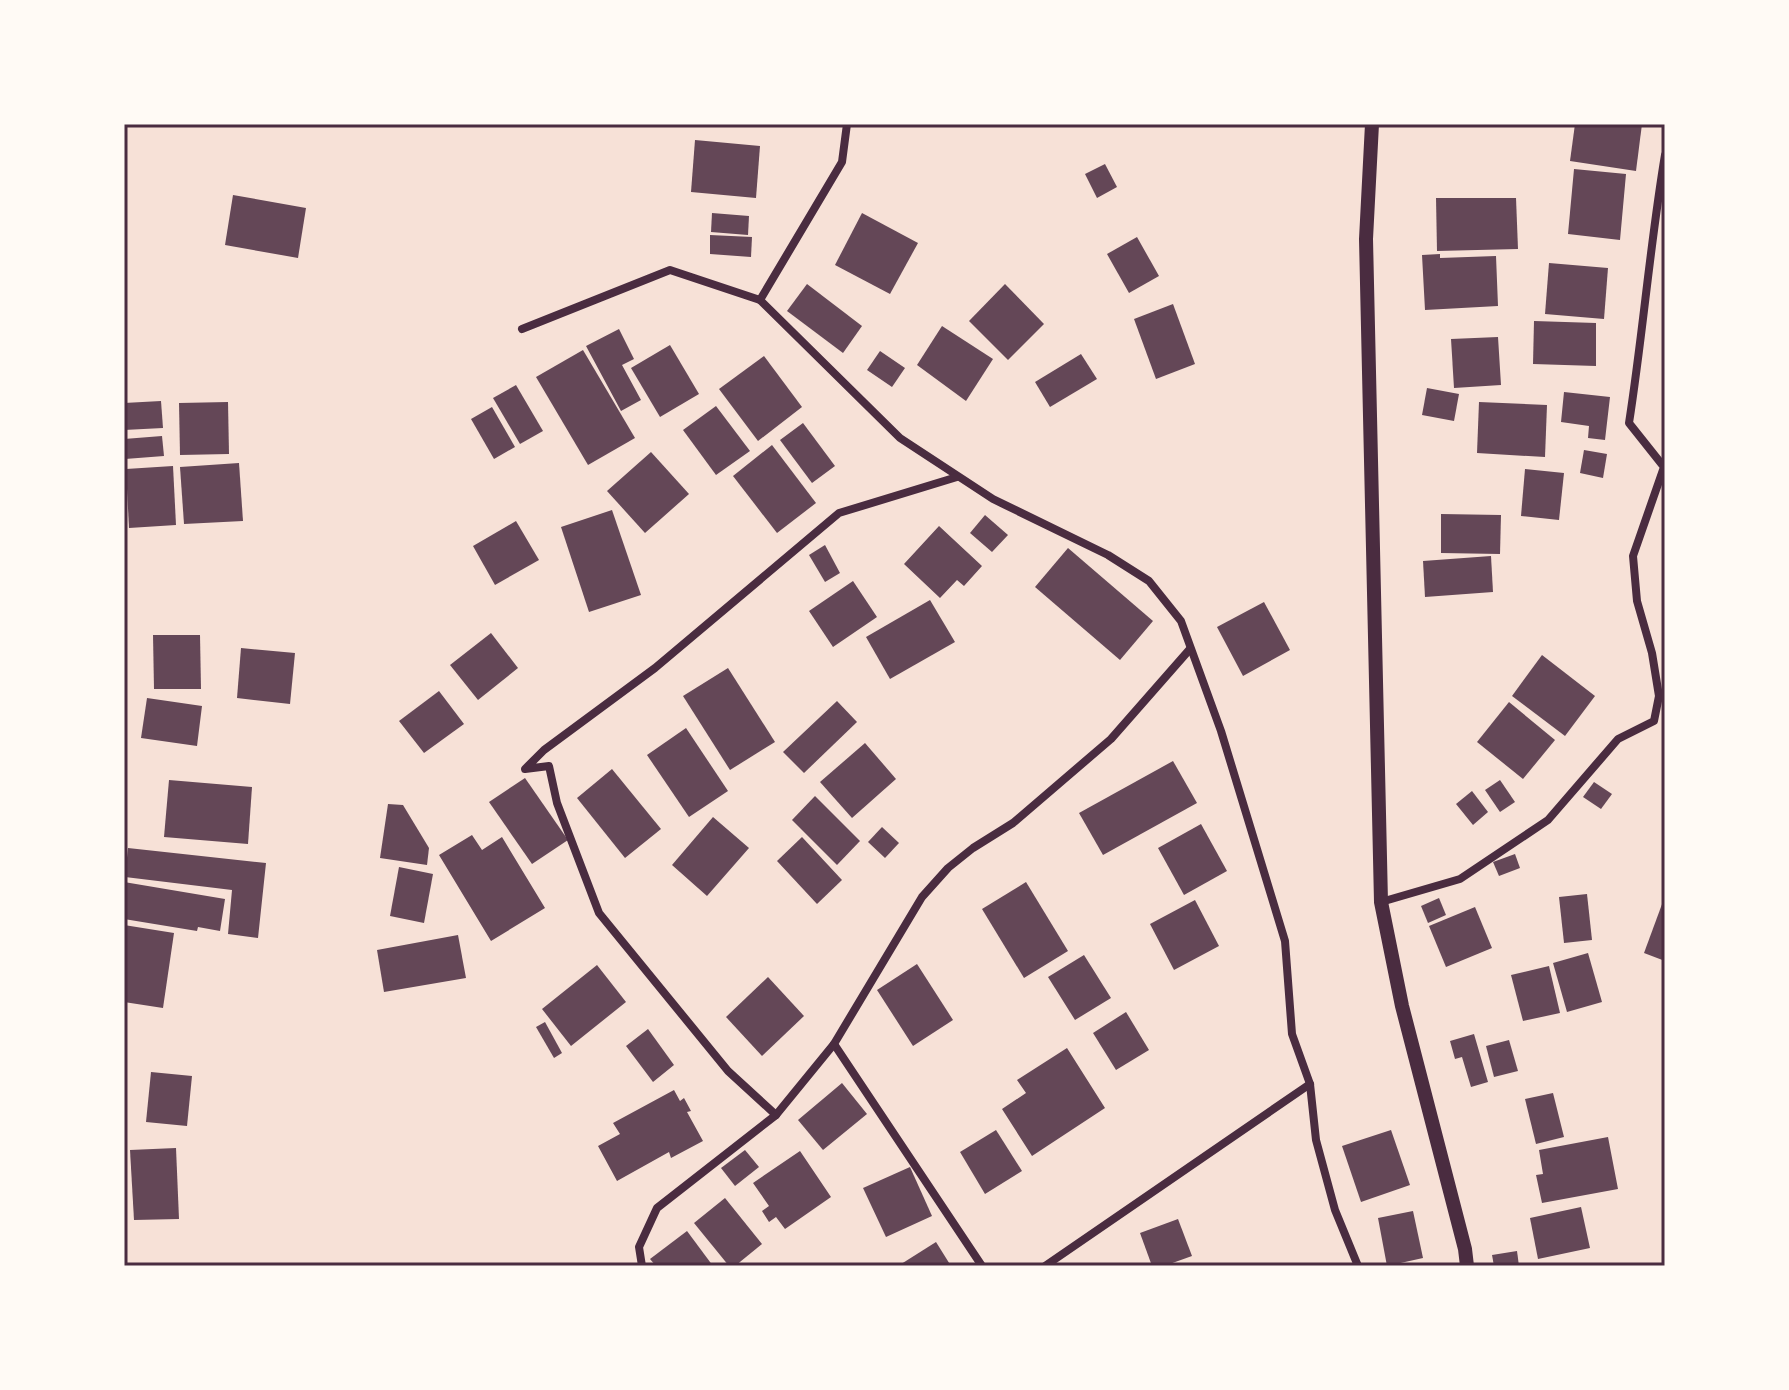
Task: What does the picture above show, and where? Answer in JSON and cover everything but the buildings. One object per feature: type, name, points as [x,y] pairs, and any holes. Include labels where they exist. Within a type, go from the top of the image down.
[{"type":"street","points":[[760,300],[842,162],[847,124]]},
{"type":"street","points":[[1372,124],[1366,239],[1381,902],[1402,1006],[1467,1266]]},
{"type":"street","points":[[1381,902],[1460,879],[1548,820],[1618,739],[1654,721],[1659,696],[1652,653],[1637,601],[1633,556],[1664,467],[1629,423],[1665,155]]},
{"type":"street","points":[[522,329],[670,270],[760,300],[900,438],[993,499],[1108,555],[1149,581],[1181,621],[1221,731],[1285,941],[1292,1034],[1310,1084],[1316,1140],[1335,1210],[1358,1266]]},
{"type":"street","points":[[776,1115],[728,1071],[599,913],[557,803],[549,766],[525,769],[544,750],[655,668],[839,513],[957,477]]},
{"type":"street","points":[[642,1266],[639,1247],[657,1208],[776,1115],[834,1044],[930,887],[948,868],[1013,823],[1111,739],[1190,649]]},
{"type":"street","points":[[1652,653],[1665,652]]},
{"type":"street","points":[[834,1044],[982,1266]]},
{"type":"street","points":[[1045,1266],[1310,1084]]}]
